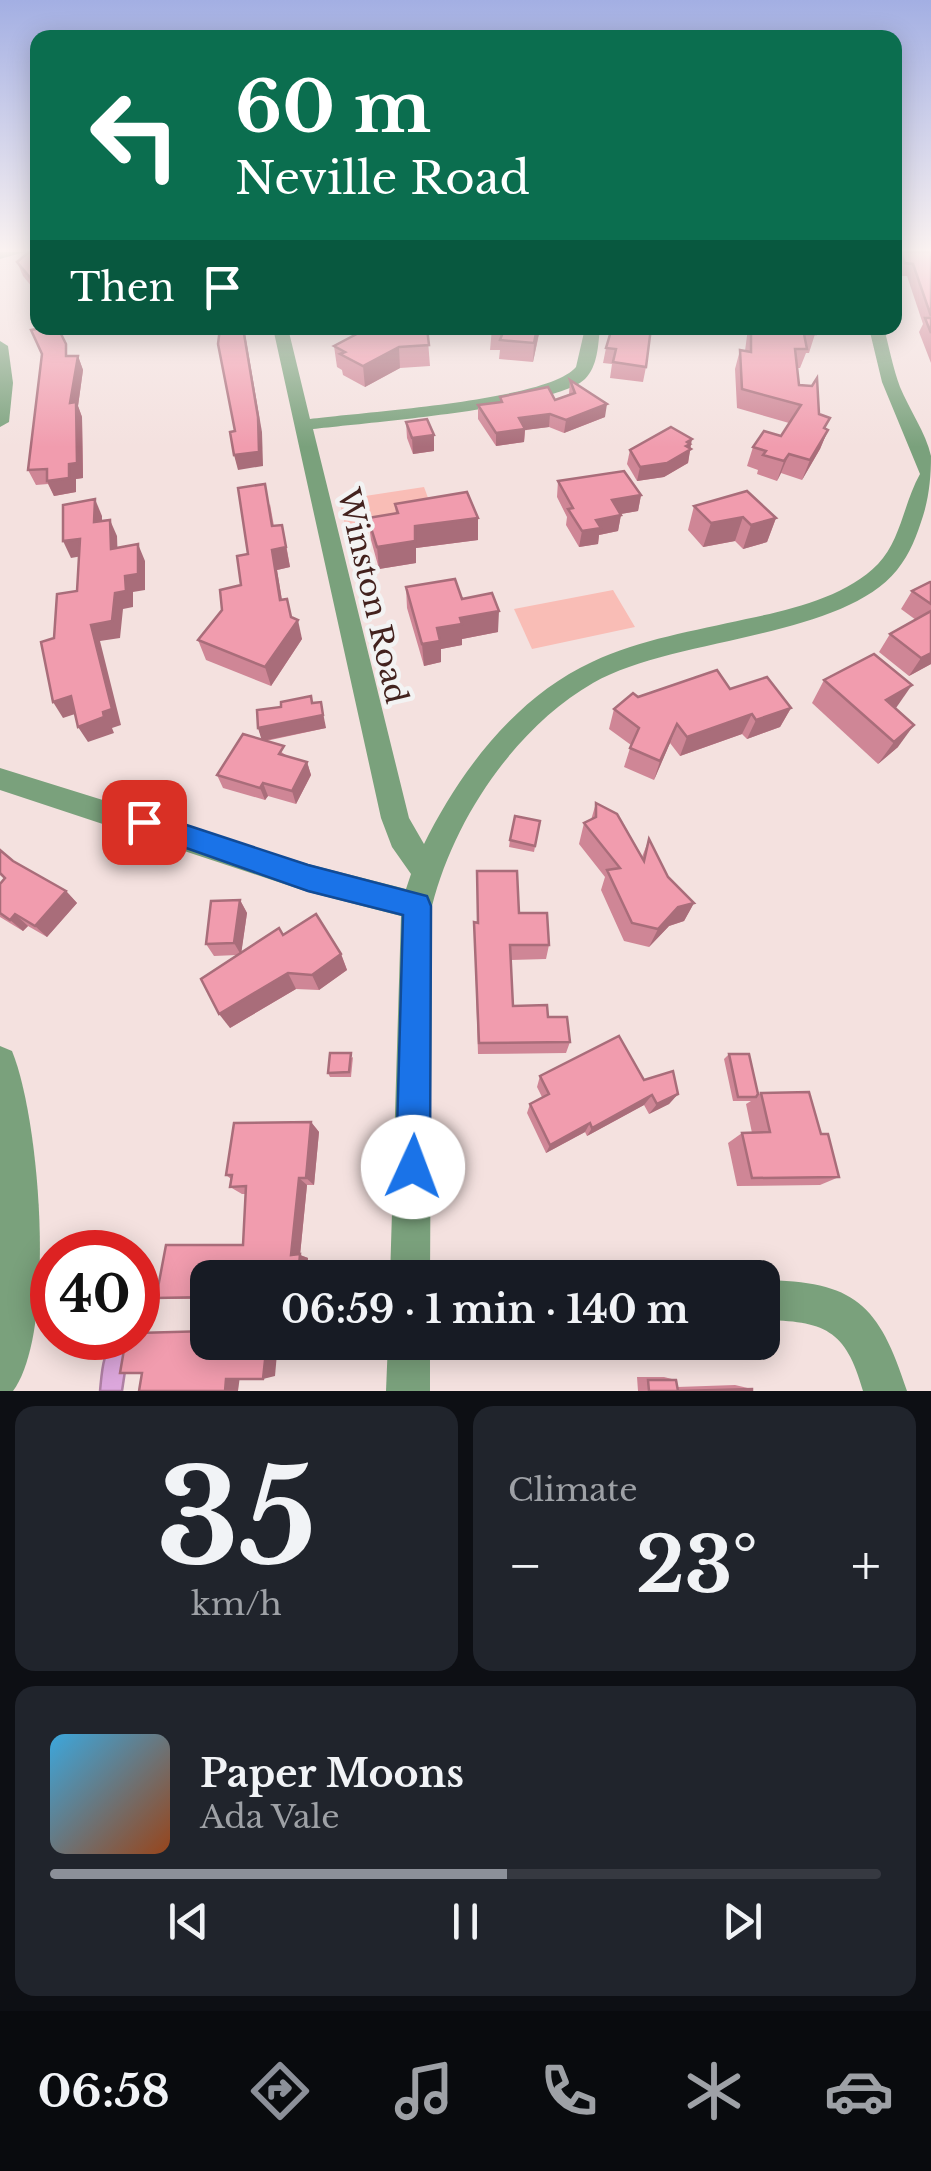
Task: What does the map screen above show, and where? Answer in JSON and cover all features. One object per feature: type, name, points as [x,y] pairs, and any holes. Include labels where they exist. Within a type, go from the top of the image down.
[{"type":"street","name":"Winston Road","points":[[282,335],[395,818],[402,838],[425,869]]},
{"type":"street","points":[[302,425],[547,390],[578,377],[584,368],[591,335]]},
{"type":"street","points":[[410,1260],[417,906],[425,869],[447,822],[504,743],[546,702],[605,666],[780,622],[879,576],[906,539],[930,472],[890,382],[878,335]]},
{"type":"street","points":[[0,346],[5,383],[0,422]]},
{"type":"street","points":[[0,779],[308,878],[417,906]]},
{"type":"street","points":[[0,1063],[7,1092],[18,1236],[16,1308],[0,1375]]},
{"type":"street","points":[[780,1300],[808,1300],[839,1312],[864,1339],[885,1391]]},
{"type":"street","points":[[408,1391],[409,1360]]},
{"type":"shaded area","points":[[424,487],[434,514],[346,528],[339,500]]},
{"type":"shaded area","points":[[613,590],[635,627],[532,649],[514,609]]},
{"type":"shaded area","points":[[105,1360],[127,1360],[122,1391],[100,1391]]},
{"type":"building","points":[[33,335],[62,335],[66,356],[78,356],[70,403],[76,402],[77,463],[69,464],[69,478],[47,481],[47,469],[28,470],[42,354]]},
{"type":"building","points":[[219,335],[244,335],[258,417],[259,452],[234,455],[230,432],[235,431]]},
{"type":"building","points":[[355,335],[428,335],[429,345],[399,347],[363,366],[340,354],[345,352],[334,346]]},
{"type":"building","points":[[502,335],[536,335],[534,343],[500,340]]},
{"type":"building","points":[[610,335],[650,335],[646,367],[613,362],[616,349],[606,348]]},
{"type":"building","points":[[751,335],[804,335],[807,349],[795,349],[799,385],[812,386],[817,378],[819,414],[830,418],[824,428],[828,430],[810,460],[789,454],[784,461],[763,455],[766,451],[753,447],[764,431],[781,436],[801,405],[742,389],[740,350],[751,352]]},
{"type":"building","points":[[570,380],[607,404],[566,420],[550,414],[519,418],[525,429],[496,433],[478,405],[502,402],[500,397],[548,387],[555,400],[575,393]]},
{"type":"building","points":[[427,419],[434,435],[412,438],[406,422]]},
{"type":"building","points":[[671,427],[692,439],[686,446],[691,449],[667,463],[640,467],[630,450]]},
{"type":"building","points":[[624,471],[641,495],[612,500],[621,515],[596,520],[601,528],[582,531],[568,509],[573,508],[558,481]]},
{"type":"building","points":[[265,484],[272,526],[282,525],[286,547],[272,550],[280,600],[287,599],[291,617],[298,620],[265,667],[198,640],[222,610],[220,590],[241,585],[237,556],[248,554],[238,488]]},
{"type":"building","points":[[747,491],[776,518],[751,525],[743,517],[711,523],[694,506]]},
{"type":"building","points":[[467,492],[478,518],[415,526],[415,541],[377,547],[368,518],[398,513],[395,504]]},
{"type":"building","points":[[95,499],[94,522],[110,520],[111,549],[138,544],[138,574],[125,576],[126,591],[115,593],[112,621],[91,625],[112,709],[103,712],[104,717],[78,727],[71,696],[53,702],[41,642],[54,638],[57,594],[77,591],[80,539],[63,541],[63,505]]},
{"type":"building","points":[[455,579],[462,599],[492,593],[499,611],[460,618],[462,624],[437,628],[440,641],[422,644],[406,587]]},
{"type":"building","points":[[931,582],[931,604],[912,591]]},
{"type":"building","points":[[931,611],[931,653],[921,658],[890,634]]},
{"type":"building","points":[[874,654],[912,685],[886,700],[914,725],[894,742],[824,680]]},
{"type":"building","points":[[717,670],[730,689],[767,677],[791,708],[756,720],[752,714],[687,737],[677,724],[660,761],[630,748],[639,728],[614,709],[633,693],[638,697]]},
{"type":"building","points":[[311,696],[312,703],[321,702],[323,715],[258,728],[257,710],[281,707],[281,702]]},
{"type":"building","points":[[243,734],[284,746],[279,754],[307,762],[292,791],[263,783],[260,788],[217,775]]},
{"type":"building","points":[[596,803],[617,814],[644,861],[649,839],[668,877],[694,903],[678,907],[658,929],[632,923],[607,870],[620,868],[584,823],[596,817]]},
{"type":"building","points":[[515,816],[540,821],[535,846],[510,840]]},
{"type":"building","points":[[0,850],[66,891],[35,926],[15,914],[10,920],[0,913],[0,884],[5,878],[0,873]]},
{"type":"building","points":[[477,871],[517,871],[519,913],[547,913],[549,945],[510,945],[513,1006],[547,1005],[548,1017],[567,1017],[570,1042],[479,1043],[474,922],[478,923]]},
{"type":"building","points":[[240,900],[234,943],[206,944],[211,901]]},
{"type":"building","points":[[316,914],[341,954],[312,975],[288,973],[219,1014],[201,979],[279,928],[283,935]]},
{"type":"building","points":[[619,1036],[644,1080],[673,1071],[678,1094],[657,1104],[652,1095],[592,1128],[590,1123],[550,1145],[530,1104],[549,1094],[540,1076]]},
{"type":"building","points":[[330,1053],[351,1053],[349,1072],[328,1073]]},
{"type":"building","points":[[729,1054],[749,1054],[756,1097],[738,1097]]},
{"type":"building","points":[[809,1092],[821,1134],[828,1134],[839,1177],[752,1178],[742,1133],[770,1132],[761,1093]]},
{"type":"building","points":[[311,1122],[306,1178],[299,1178],[291,1255],[300,1254],[300,1260],[190,1260],[190,1297],[160,1298],[166,1245],[243,1245],[246,1186],[230,1187],[232,1175],[226,1175],[234,1123]]},
{"type":"building","points":[[160,1332],[190,1332],[190,1360],[265,1360],[263,1379],[226,1379],[225,1391],[139,1391],[142,1373],[120,1373],[122,1360],[160,1360]]},
{"type":"building","points":[[648,1380],[676,1380],[678,1391],[649,1391]]},
{"type":"building","points":[[752,1389],[752,1391],[678,1391]]},
{"type":"route","points":[[144,822],[308,878],[417,906],[413,1167]]}]
